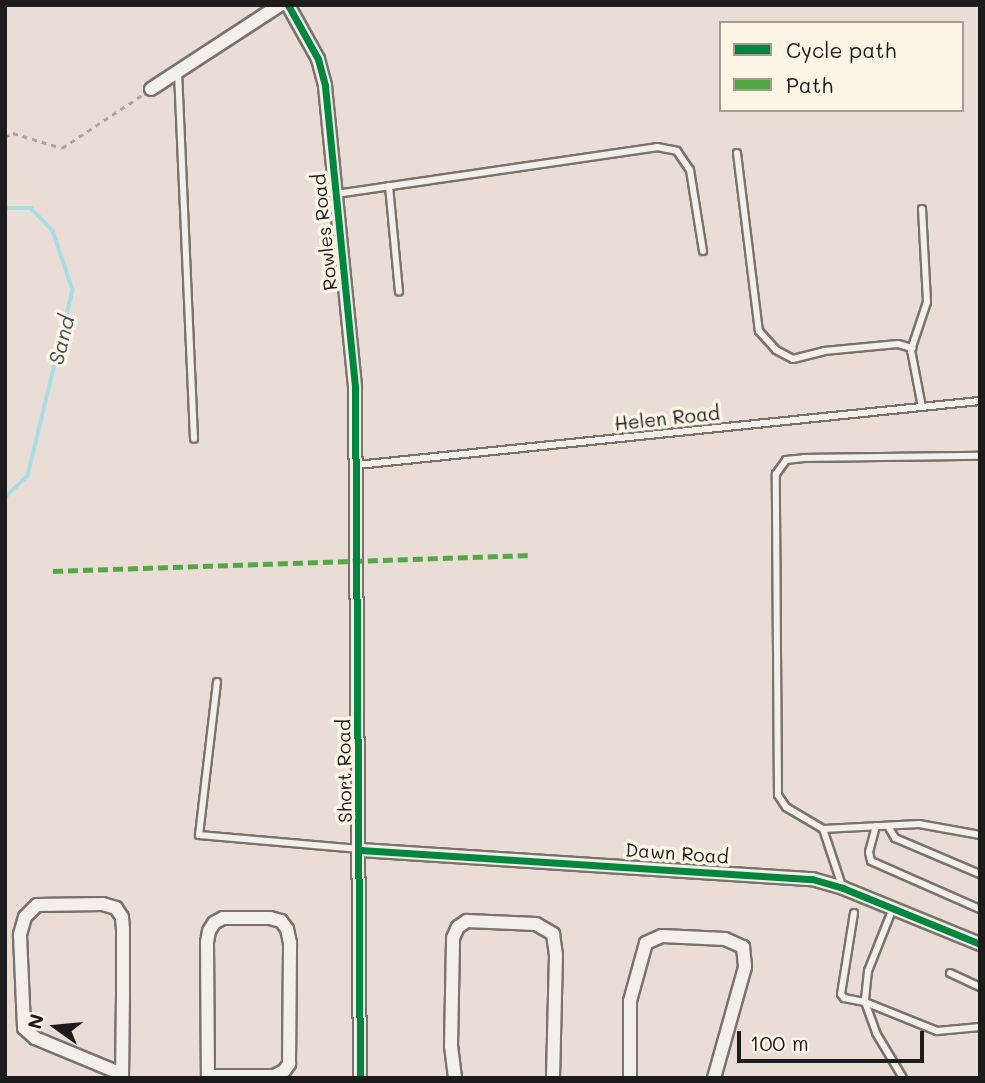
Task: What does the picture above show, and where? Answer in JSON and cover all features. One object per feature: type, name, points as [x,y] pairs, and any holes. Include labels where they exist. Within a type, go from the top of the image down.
[{"type":"street","points":[[151,89],[280,5]]},
{"type":"street","name":"Rowles Road","points":[[288,5],[309,40],[323,74],[355,387],[357,465]]},
{"type":"street","name":"Short Road","points":[[357,465],[360,1078]]},
{"type":"street","name":"Dawn Road","points":[[360,849],[795,877],[843,888],[980,944]]},
{"type":"street","points":[[103,904],[116,908],[122,917],[122,1076],[35,1038],[24,1028],[20,935],[25,917],[37,905],[103,904]]},
{"type":"street","points":[[223,918],[270,918],[281,921],[287,929],[290,943],[289,1064],[284,1071],[274,1076],[208,1077],[209,930],[223,918]]},
{"type":"street","points":[[455,1078],[451,1046],[453,938],[458,927],[472,921],[536,924],[553,933],[556,955],[553,1078]]},
{"type":"street","points":[[630,1078],[630,1001],[646,943],[662,936],[732,940],[740,944],[745,953],[745,967],[714,1078]]},
{"type":"lane","points":[[178,72],[194,439]]},
{"type":"lane","points":[[336,194],[657,147],[677,151],[691,170],[703,251]]},
{"type":"lane","points":[[737,153],[759,331],[776,350],[793,359],[824,351],[898,344],[912,348]]},
{"type":"lane","points":[[389,186],[399,292]]},
{"type":"lane","points":[[922,209],[927,302],[912,348],[922,407]]},
{"type":"lane","name":"Helen Road","points":[[357,465],[980,401]]},
{"type":"lane","points":[[980,456],[804,458],[786,460],[776,474],[778,795],[786,807],[823,830],[919,824],[980,835]]},
{"type":"lane","points":[[217,682],[199,835],[360,849]]},
{"type":"lane","points":[[876,826],[869,852],[870,861],[980,909]]},
{"type":"lane","points":[[888,826],[895,838],[980,874]]},
{"type":"lane","points":[[823,830],[843,888]]},
{"type":"lane","points":[[893,908],[868,971],[865,1002],[876,1033],[903,1078]]},
{"type":"lane","points":[[854,913],[841,994],[850,1000],[865,1002],[930,1029],[956,1031],[980,1027]]},
{"type":"lane","points":[[950,973],[980,987]]},
{"type":"path","points":[[5,137],[13,133],[62,148],[151,89]]},
{"type":"waterway","name":"Sand","points":[[5,208],[31,208],[53,231],[73,290],[28,476],[5,498]]},
{"type":"marked path","points":[[53,571],[532,555]]},
{"type":"cycle path","points":[[288,5],[318,59],[325,86],[355,387],[360,1078]]},
{"type":"cycle path","points":[[360,850],[812,879],[843,888],[980,944]]}]
